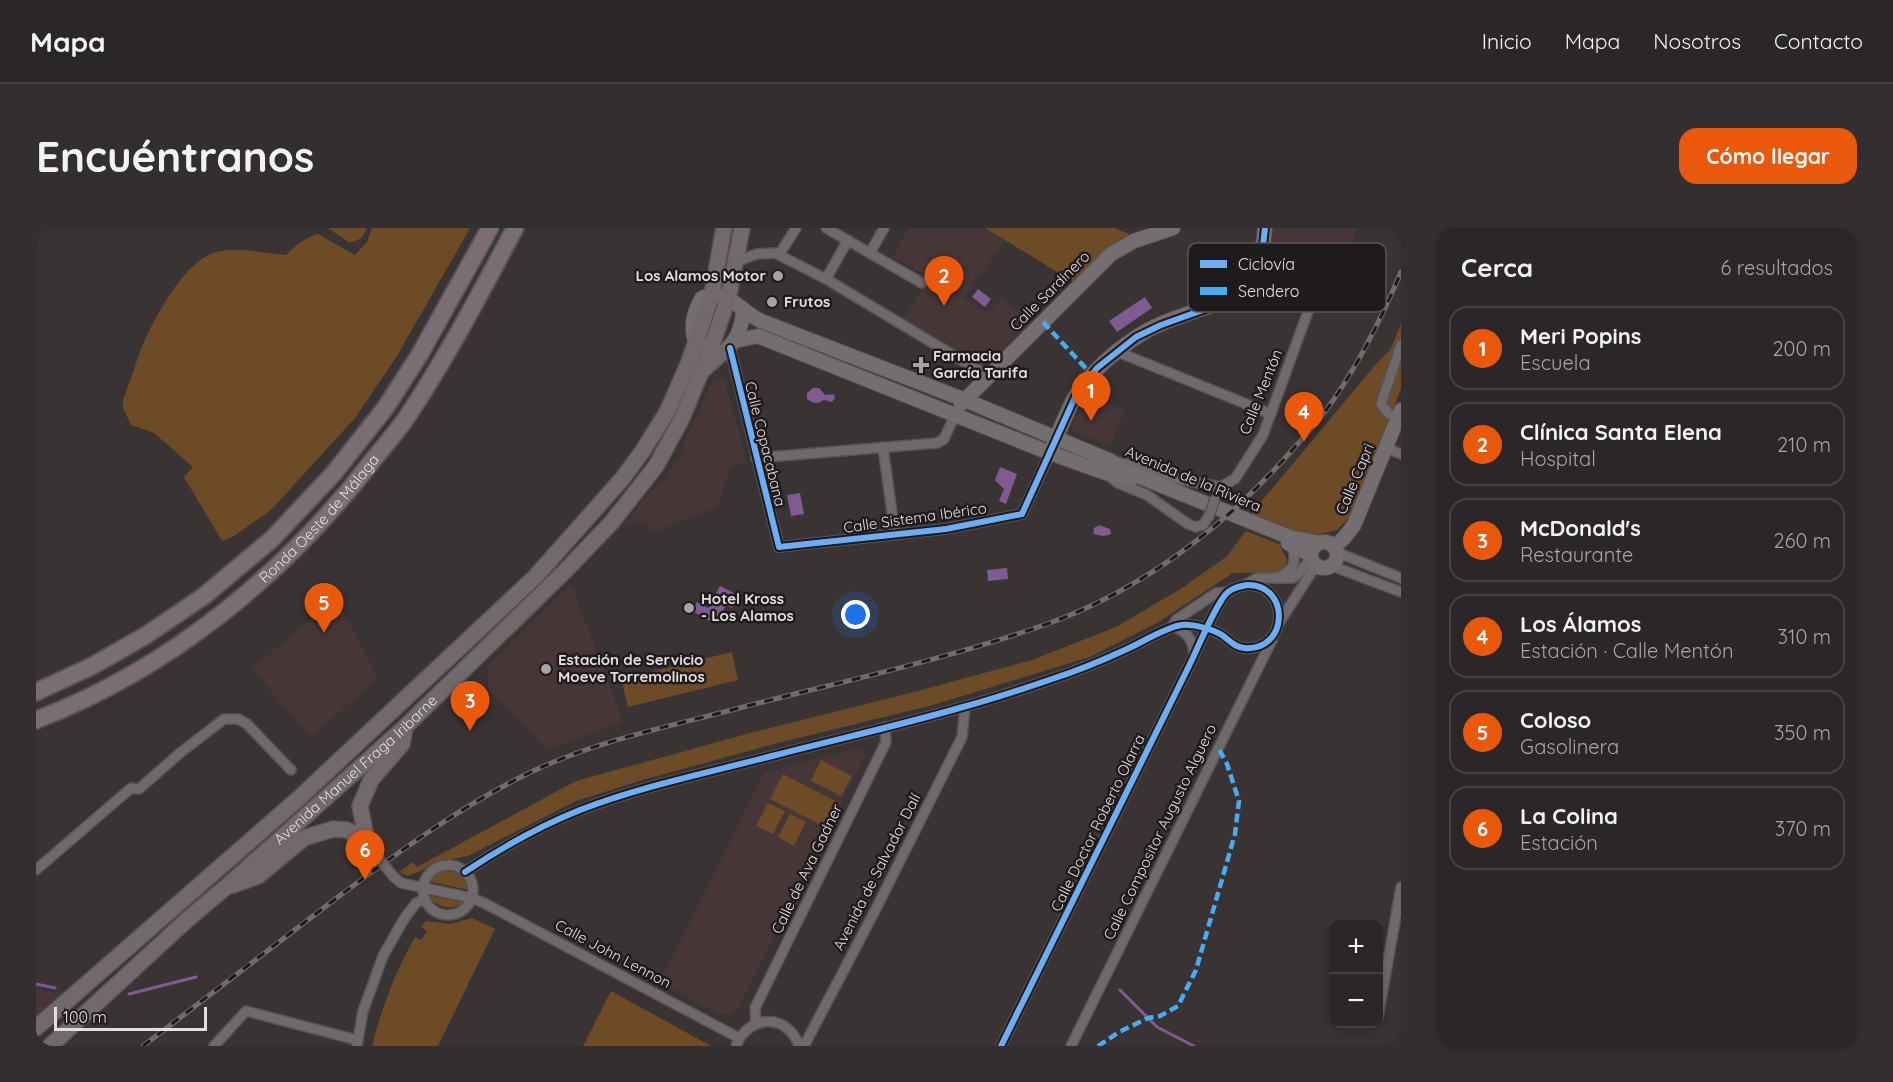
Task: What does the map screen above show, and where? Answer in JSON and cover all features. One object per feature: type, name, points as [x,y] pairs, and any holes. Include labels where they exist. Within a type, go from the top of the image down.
[{"type":"highway","name":"Ronda Oeste de Málaga","points":[[36,692],[92,666],[145,636],[204,596],[272,539],[334,473],[387,407],[420,354],[490,228]]},
{"type":"highway","name":"Ronda Oeste de Málaga","points":[[36,720],[156,661],[227,609],[296,549],[354,485],[406,418],[467,320],[515,228]]},
{"type":"main road","points":[[707,296],[723,228]]},
{"type":"main road","points":[[728,299],[742,228]]},
{"type":"main road","points":[[732,278],[743,259],[750,228]]},
{"type":"main road","name":"Avenida Manuel Fraga Iribarne","points":[[36,1028],[298,799],[535,577],[622,479],[642,452],[667,411],[689,362],[707,296]]},
{"type":"main road","name":"Avenida Manuel Fraga Iribarne","points":[[50,1046],[188,919],[405,727],[612,522],[656,466],[682,418],[702,371],[724,348],[728,299]]},
{"type":"main road","points":[[226,887],[258,876],[304,838],[333,829],[352,818],[371,780],[402,744],[405,727]]},
{"type":"main road","points":[[360,806],[369,846]]},
{"type":"main road","points":[[333,829],[347,830],[369,846]]},
{"type":"street","points":[[779,255],[796,228]]},
{"type":"street","points":[[826,228],[922,283]]},
{"type":"street","points":[[870,253],[884,228]]},
{"type":"street","name":"Calle Sardinero","points":[[965,400],[1111,254],[1134,241],[1173,228]]},
{"type":"street","points":[[1263,243],[1265,228]]},
{"type":"street","points":[[826,279],[848,240]]},
{"type":"street","points":[[743,259],[757,254],[775,253],[826,279],[988,376]]},
{"type":"street","name":"Avenida de la Riviera","points":[[707,296],[728,299],[761,321],[965,400],[1056,439],[1122,476],[1199,505],[1291,544],[1401,578]]},
{"type":"street","points":[[694,338],[724,348],[742,320],[743,310]]},
{"type":"street","points":[[1050,453],[1076,395],[1097,368],[1136,337],[1197,312]]},
{"type":"street","name":"Calle Mentón","points":[[1220,487],[1235,479],[1263,435],[1308,312]]},
{"type":"street","points":[[751,337],[750,327],[753,322],[761,321]]},
{"type":"street","name":"Avenida de la Riviera","points":[[724,348],[758,336],[1050,453],[1123,470],[1289,537],[1401,592]]},
{"type":"street","name":"Calle Capri","points":[[1323,555],[1344,538],[1354,525],[1399,415],[1388,413],[1381,404],[1401,345]]},
{"type":"street","name":"Calle Copacabana","points":[[724,348],[779,547]]},
{"type":"street","points":[[1118,352],[1271,414]]},
{"type":"street","points":[[756,458],[937,443],[944,439],[958,407],[965,400]]},
{"type":"street","points":[[883,447],[895,535]]},
{"type":"street","points":[[1386,448],[1401,454]]},
{"type":"street","name":"Calle Sistema Ibérico","points":[[779,547],[946,529],[1022,514],[1050,453]]},
{"type":"street","points":[[1127,464],[1167,477],[1220,487],[1209,516],[1203,525],[1196,527],[1188,524],[1148,495],[1118,483],[1109,467],[1127,464]]},
{"type":"street","points":[[1275,578],[1286,574],[1292,568],[1295,558],[1291,544]]},
{"type":"street","points":[[1172,626],[1176,620],[1216,594],[1228,592],[1257,578],[1293,578],[1298,575],[1305,563],[1323,555]]},
{"type":"street","name":"Calle Compositor Augusto Alguero","points":[[1071,1046],[1278,627],[1323,555]]},
{"type":"street","points":[[1228,592],[1217,609],[1216,622],[1222,635],[1230,643],[1242,648],[1257,647],[1268,641],[1278,627],[1279,608],[1274,598],[1265,590],[1245,585]]},
{"type":"street","name":"Calle Doctor Roberto Olarra","points":[[1001,1046],[1217,609]]},
{"type":"street","points":[[465,872],[520,838],[580,810],[659,785],[965,707],[1079,671],[1172,626],[1184,625],[1207,629],[1222,635]]},
{"type":"street","points":[[1172,626],[1186,632],[1193,644],[1194,656]]},
{"type":"street","name":"Avenida de Salvador Dalí","points":[[804,1046],[878,907],[962,737],[965,707]]},
{"type":"street","points":[[36,870],[131,788],[139,789],[224,719],[238,719],[248,724],[291,770]]},
{"type":"street","name":"Calle de Ava Gadner","points":[[756,1024],[755,1008],[886,742],[885,727]]},
{"type":"street","name":"Calle John Lennon","points":[[369,846],[394,878],[401,883],[472,898],[738,1042]]},
{"type":"street","points":[[451,865],[465,872],[472,884],[472,898],[463,909],[449,914],[435,910],[425,899],[423,887],[430,873],[443,866],[451,865]]},
{"type":"street","points":[[1383,989],[1401,887]]},
{"type":"street","points":[[214,1046],[246,1011],[357,1043],[363,1011],[383,956],[404,919],[416,903],[425,899]]},
{"type":"street","points":[[738,1042],[749,1027],[766,1022],[786,1027],[793,1034],[799,1046]]},
{"type":"shaded area","points":[[328,228],[367,228],[360,239],[348,242]]},
{"type":"shaded area","points":[[372,228],[470,228],[397,356],[355,418],[271,510],[234,536],[222,541],[184,477],[193,467],[154,433],[131,425],[123,408],[123,400],[145,339],[177,284],[196,263],[206,256],[234,250],[286,255],[301,242],[318,234],[355,255],[367,242]]},
{"type":"shaded area","points":[[909,228],[985,228],[1005,240],[964,298],[987,314],[1002,298],[1032,325],[987,369],[903,321],[929,277],[893,257]]},
{"type":"shaded area","points":[[985,228],[1115,228],[1129,234],[1077,284]]},
{"type":"shaded area","points":[[1273,228],[1357,228],[1352,243],[1272,243]]},
{"type":"shaded area","points":[[978,289],[991,299],[985,307],[972,297]]},
{"type":"shaded area","points":[[1145,297],[1152,308],[1117,332],[1109,321]]},
{"type":"shaded area","points":[[1401,324],[1401,389],[1349,518],[1337,530],[1306,537],[1249,516],[1390,350]]},
{"type":"shaded area","points":[[714,378],[724,378],[747,463],[731,466],[718,507],[651,533],[645,521],[624,526],[646,495],[660,485],[684,449],[682,447]]},
{"type":"shaded area","points":[[813,388],[819,388],[825,395],[834,394],[835,398],[832,402],[824,400],[817,403],[812,402],[807,399],[807,393]]},
{"type":"shaded area","points":[[1086,394],[1125,410],[1110,446],[1071,430]]},
{"type":"shaded area","points":[[1000,467],[1017,474],[1006,504],[999,501],[1004,489],[995,480]]},
{"type":"shaded area","points":[[800,493],[804,514],[791,516],[787,495]]},
{"type":"shaded area","points":[[1099,525],[1110,529],[1111,534],[1102,536],[1093,533],[1094,528]]},
{"type":"shaded area","points":[[1246,531],[1279,544],[1287,560],[1285,566],[1277,572],[1233,573],[1157,623],[1090,657],[933,705],[778,743],[646,779],[576,801],[468,856],[434,862],[421,871],[407,876],[399,872],[413,862],[417,867],[576,781],[1032,660],[1116,627],[1182,588],[1226,557]]},
{"type":"shaded area","points":[[1007,568],[1008,579],[988,581],[987,570]]},
{"type":"shaded area","name":"Estación de Servicio Moeve Torremolinos","points":[[571,584],[623,722],[547,750],[489,690],[487,673],[490,664]]},
{"type":"shaded area","points":[[720,586],[738,595],[732,608],[726,605],[716,624],[692,611],[697,602],[708,608]]},
{"type":"shaded area","points":[[336,597],[378,678],[311,737],[252,669]]},
{"type":"shaded area","points":[[732,652],[738,680],[628,707],[621,679]]},
{"type":"shaded area","points":[[858,748],[864,752],[863,759],[737,1009],[730,1014],[719,1014],[660,982],[764,773]]},
{"type":"shaded area","points":[[821,760],[852,776],[841,796],[811,781]]},
{"type":"shaded area","points":[[783,774],[837,802],[825,827],[770,799]]},
{"type":"shaded area","points":[[768,803],[785,811],[773,834],[756,826]]},
{"type":"shaded area","points":[[790,814],[806,822],[794,846],[778,837]]},
{"type":"shaded area","points":[[444,871],[460,876],[469,890],[427,881],[431,876]]},
{"type":"shaded area","points":[[426,895],[465,902],[454,907],[444,907],[434,903]]},
{"type":"shaded area","points":[[472,918],[495,929],[438,1046],[372,1046],[401,963],[415,937],[421,940],[427,931],[421,927],[426,921],[450,924]]},
{"type":"shaded area","points":[[36,989],[62,994],[36,1019]]},
{"type":"shaded area","points":[[611,991],[711,1046],[583,1046]]},
{"type":"waterway","points":[[129,994],[196,977]]},
{"type":"waterway","points":[[36,984],[55,988]]},
{"type":"waterway","points":[[1120,990],[1157,1027],[1194,1046]]},
{"type":"railway","points":[[1386,305],[1401,272]]},
{"type":"railway","points":[[143,1046],[408,846],[480,799],[531,772],[609,742],[896,669],[1010,637],[1082,610],[1117,593],[1182,552],[1241,503],[1268,476],[1317,422],[1336,397],[1357,363],[1383,312]]},
{"type":"marked path","points":[[1043,322],[1092,375]]},
{"type":"marked path","points":[[1098,1046],[1119,1032],[1148,1018],[1160,1016],[1178,1006],[1196,970],[1235,834],[1239,801],[1227,764],[1219,749]]},
{"type":"cycle path","points":[[1263,243],[1265,228]]},
{"type":"cycle path","points":[[730,348],[779,547],[946,529],[1022,514],[1076,395],[1097,368],[1136,337],[1197,312]]},
{"type":"cycle path","points":[[465,872],[536,830],[604,801],[997,697],[1089,666],[1176,626],[1202,627],[1208,629],[1222,635],[1234,645],[1244,648],[1259,646],[1270,640],[1279,618],[1277,606],[1271,595],[1261,588],[1247,585],[1235,588],[1228,592],[1218,605],[1207,626],[1202,638],[1193,659],[1001,1046]]},
{"type":"place","name":"Los Alamos Motor","points":[[778,276]]},
{"type":"place","name":"Frutos","points":[[772,302]]},
{"type":"place","name":"Clínica Santa Elena","points":[[944,306]]},
{"type":"place","name":"Farmacia García Tarifa","points":[[921,365]]},
{"type":"place","name":"Meri Popins","points":[[1091,421]]},
{"type":"place","name":"Los Álamos","points":[[1304,442]]},
{"type":"place","name":"Hotel Kross - Los Alamos","points":[[689,608]]},
{"type":"place","name":"Coloso","points":[[324,633]]},
{"type":"place","name":"Estación de Servicio Moeve Torremolinos","points":[[546,669]]},
{"type":"place","name":"McDonald's","points":[[470,731]]},
{"type":"place","name":"La Colina","points":[[365,880]]}]
